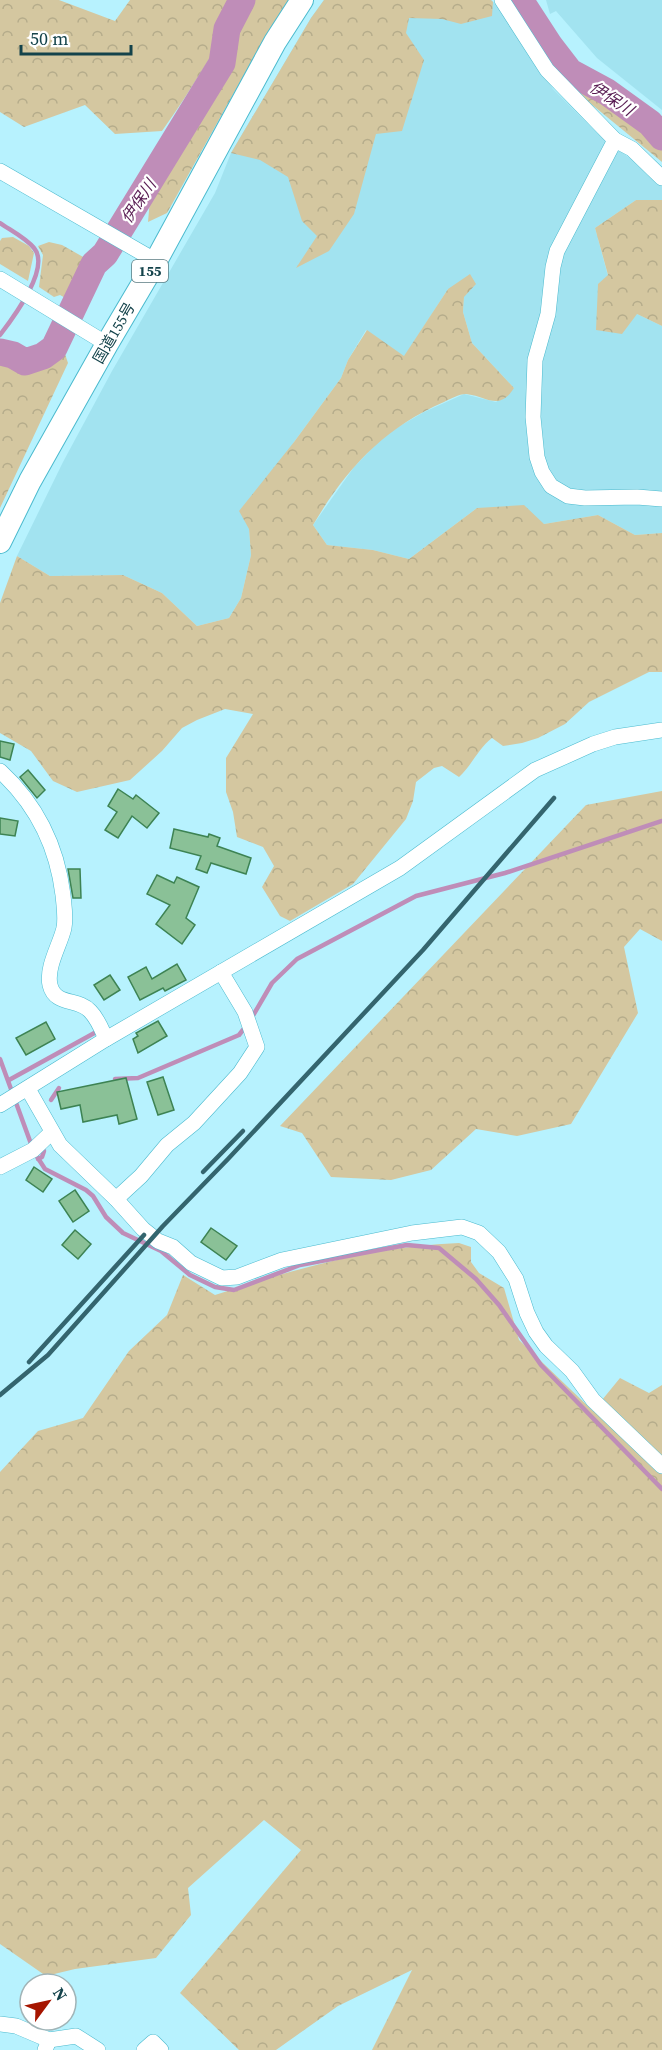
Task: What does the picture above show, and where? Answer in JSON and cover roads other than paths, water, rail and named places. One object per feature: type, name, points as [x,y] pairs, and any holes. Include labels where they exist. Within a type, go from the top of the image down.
[{"type":"highway","name":"国道155号","points":[[0,542],[30,481],[106,344],[156,261],[275,42],[302,0]]},
{"type":"street","points":[[502,0],[547,70],[615,140],[632,149],[662,178]]},
{"type":"street","points":[[615,140],[557,251],[553,267],[548,314],[535,360],[533,417],[537,457],[542,472],[551,486],[568,496],[585,498],[637,496],[662,499]]},
{"type":"street","points":[[0,171],[156,261]]},
{"type":"street","points":[[6,283],[106,344]]},
{"type":"street","points":[[0,1105],[106,1039],[400,868],[535,770],[593,744],[615,737],[662,730]]},
{"type":"street","points":[[0,771],[40,819],[56,857],[61,880],[64,927],[51,967],[50,986],[60,999],[90,1010],[106,1039]]},
{"type":"street","points":[[117,1199],[141,1176],[167,1145],[194,1123],[240,1073],[257,1047],[245,1012],[221,972]]},
{"type":"street","points":[[28,1089],[60,1145],[117,1199],[143,1229],[158,1241],[173,1247],[191,1263],[222,1278],[237,1277],[282,1260],[411,1233],[462,1227],[479,1233],[499,1252],[516,1279],[527,1313],[546,1346],[572,1371],[593,1400],[662,1466]]},
{"type":"street","points":[[0,1167],[33,1150],[52,1132]]},
{"type":"street","points":[[0,2024],[16,2026],[47,2045],[76,2036],[98,2050]]},
{"type":"street","points":[[144,2050],[153,2042],[161,2050]]},
{"type":"waterway","name":"伊保川","points":[[0,352],[13,355],[25,362],[43,356],[54,348],[94,264],[105,254],[222,63],[227,29],[242,0]]},
{"type":"waterway","name":"伊保川","points":[[520,0],[570,72],[607,92],[650,123],[662,137]]},
{"type":"waterway","points":[[0,223],[31,244],[38,257],[38,268],[28,293],[0,335]]},
{"type":"waterway","points":[[251,1019],[272,983],[297,959],[416,896],[505,873],[662,821]]},
{"type":"waterway","points":[[115,1079],[138,1078],[239,1035],[246,1026]]},
{"type":"waterway","points":[[9,1080],[98,1031]]},
{"type":"waterway","points":[[0,1059],[34,1152],[45,1169],[86,1190],[93,1196],[106,1217],[123,1233],[161,1251],[190,1275],[215,1287],[234,1290],[300,1265],[407,1245],[439,1248],[476,1279],[499,1305],[541,1365],[662,1489]]},
{"type":"waterway","points":[[51,1100],[59,1088]]},
{"type":"waterway","points":[[38,1159],[42,1157],[44,1151]]},
{"type":"railway","points":[[0,1395],[48,1355],[163,1226],[423,950],[554,798]]},
{"type":"railway","points":[[203,1172],[243,1131]]},
{"type":"railway","points":[[29,1362],[144,1235]]}]
